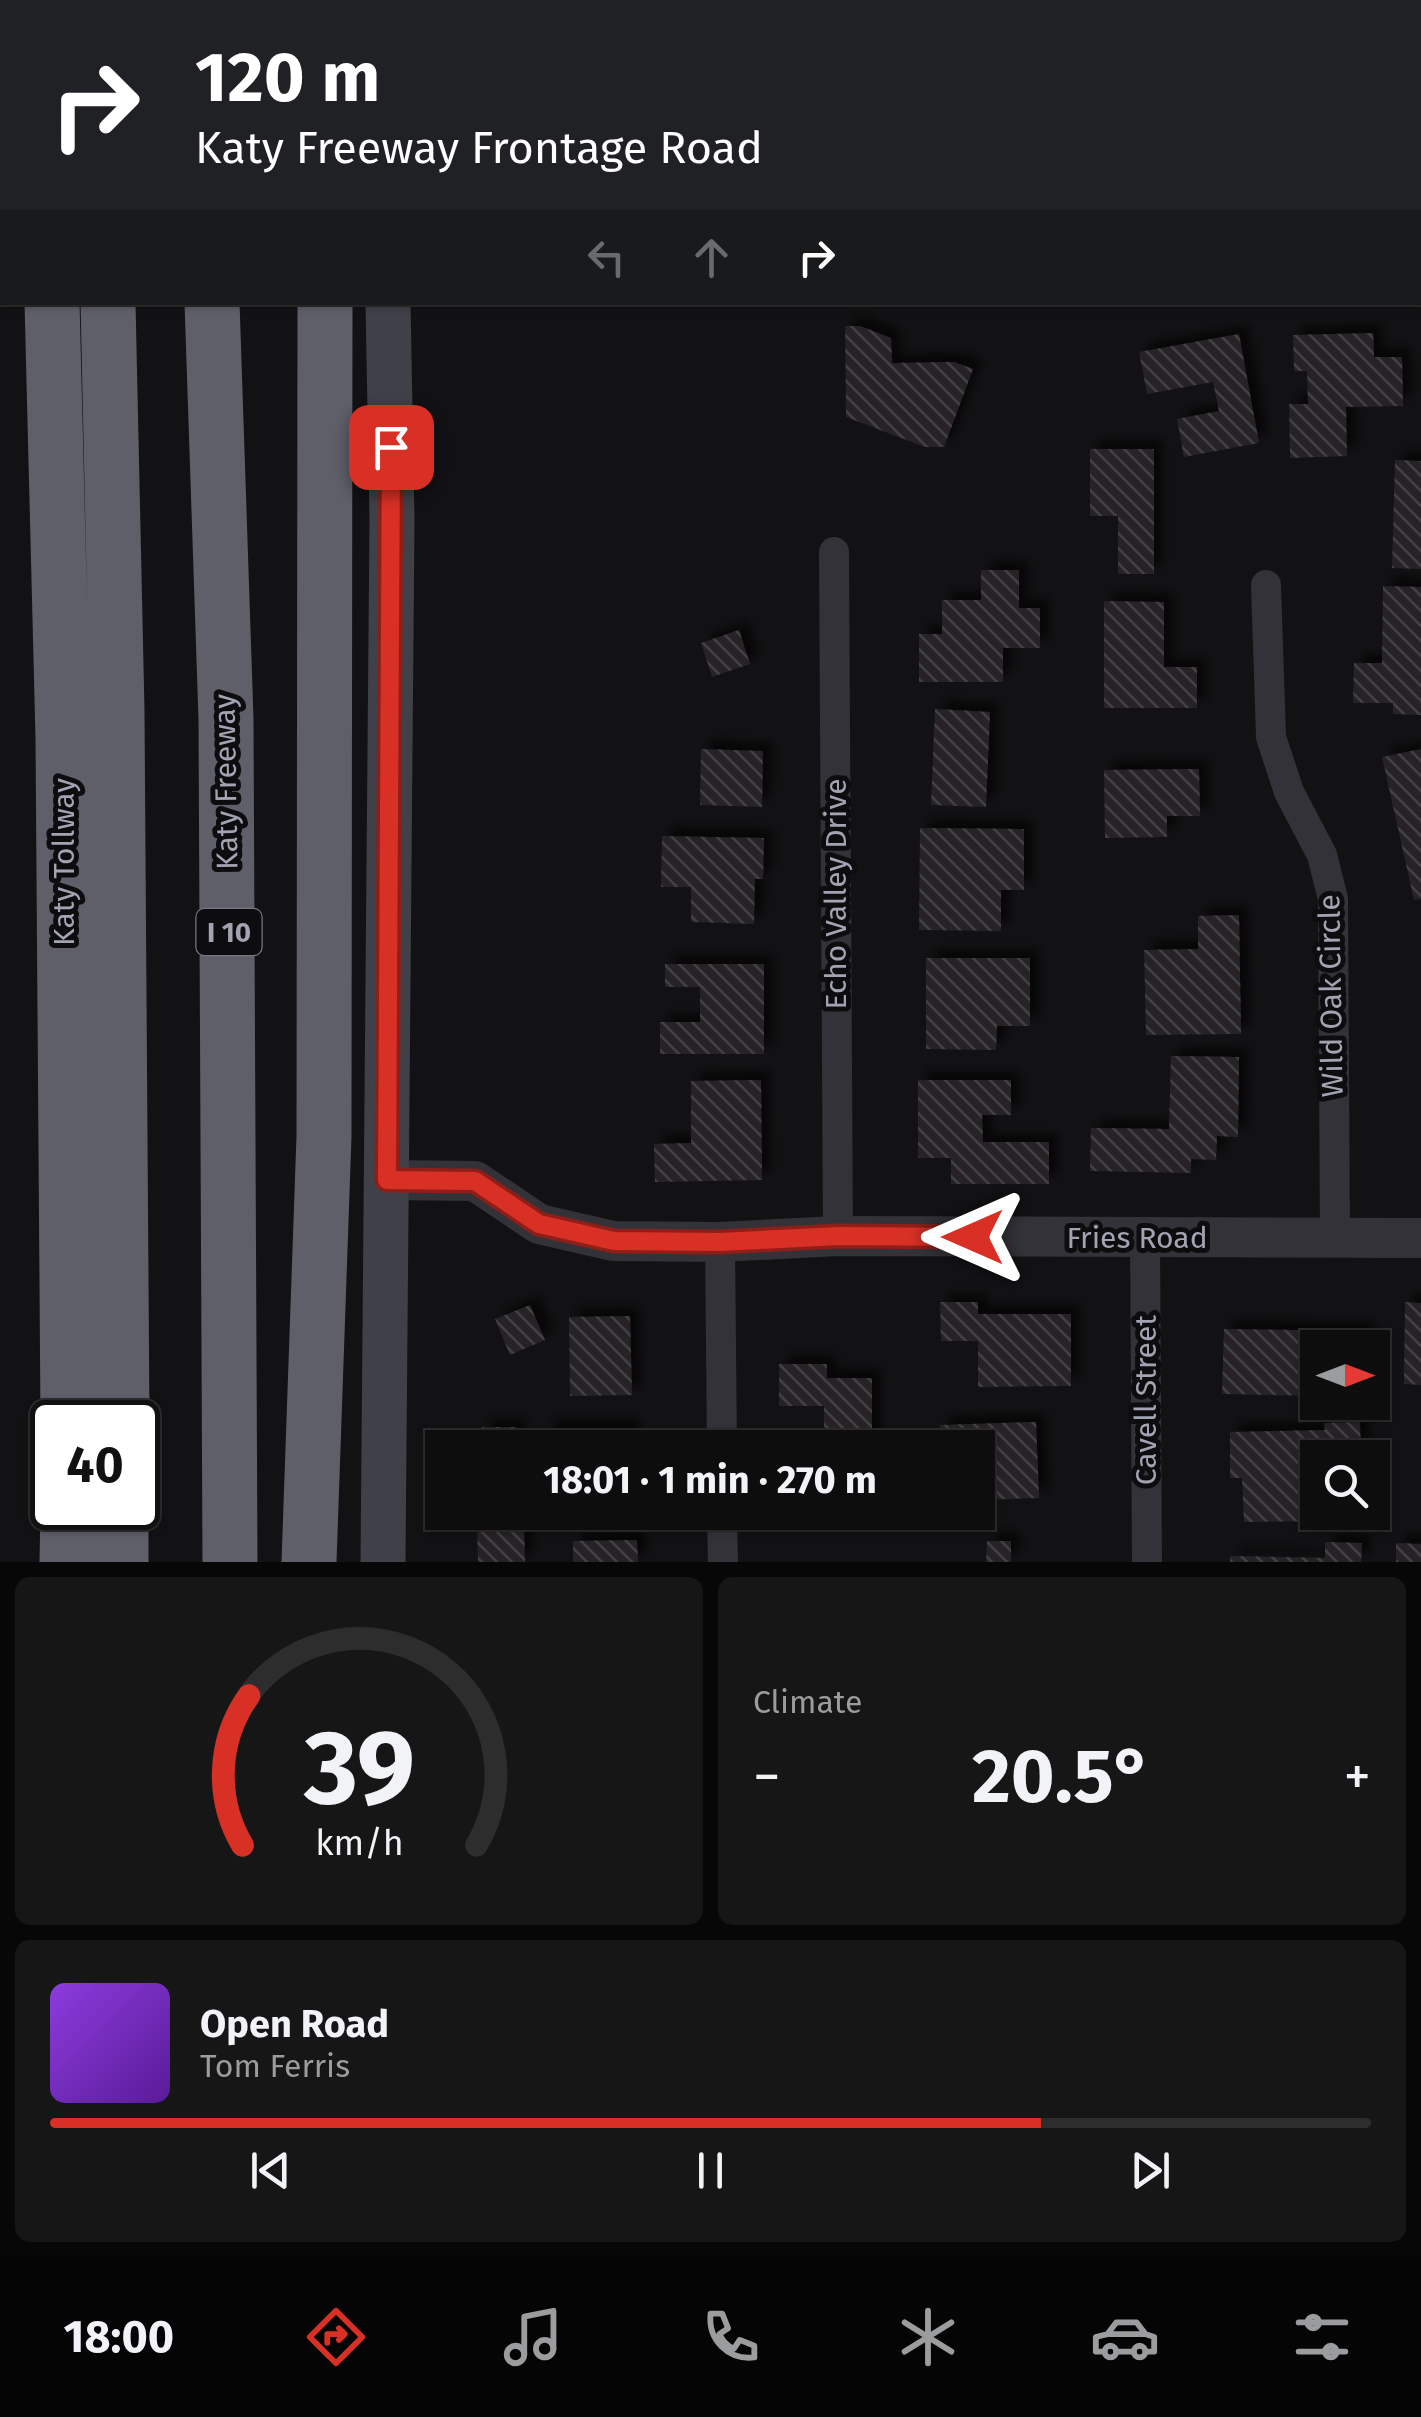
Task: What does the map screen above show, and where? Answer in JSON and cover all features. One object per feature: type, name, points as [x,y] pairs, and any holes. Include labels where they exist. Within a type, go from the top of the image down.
[{"type":"highway","name":"Katy Tollway","points":[[52,305],[63,738],[68,1400]]},
{"type":"highway","name":"Katy Tollway","points":[[108,305],[117,711],[122,1400]]},
{"type":"highway","name":"Katy Freeway","points":[[212,305],[226,775],[230,1562]]},
{"type":"highway","points":[[309,1562],[324,1136],[325,305]]},
{"type":"highway","points":[[68,1530],[68,1562]]},
{"type":"highway","points":[[121,1562],[122,1530]]},
{"type":"main road","points":[[384,1562],[392,519],[388,305]]},
{"type":"street","name":"Echo Valley Drive","points":[[834,552],[838,1236]]},
{"type":"street","name":"Wild Oak Circle","points":[[1266,586],[1272,737],[1289,792],[1322,855],[1333,899],[1335,1239]]},
{"type":"street","name":"Fries Road","points":[[387,1180],[475,1181],[539,1224],[614,1241],[720,1242],[838,1236],[1421,1238]]},
{"type":"street","name":"Cavell Street","points":[[1145,1238],[1147,1562]]},
{"type":"street","points":[[720,1242],[722,1430]]},
{"type":"street","points":[[722,1530],[722,1562]]},
{"type":"building","points":[[845,326],[860,326],[891,338],[892,363],[954,362],[973,369],[944,447],[925,447],[846,417]]},
{"type":"building","points":[[1373,333],[1374,357],[1402,357],[1403,406],[1346,407],[1347,456],[1290,458],[1289,404],[1308,404],[1307,371],[1294,371],[1293,335]]},
{"type":"building","points":[[1239,334],[1259,443],[1184,457],[1177,419],[1219,411],[1213,382],[1147,394],[1139,352]]},
{"type":"building","points":[[1090,449],[1154,449],[1154,574],[1118,574],[1118,516],[1090,516]]},
{"type":"building","points":[[1395,460],[1421,461],[1421,569],[1392,568]]},
{"type":"building","points":[[981,570],[1019,570],[1019,608],[1040,608],[1040,648],[1003,648],[1003,682],[919,682],[919,634],[942,634],[942,600],[981,600]]},
{"type":"building","points":[[1383,586],[1421,587],[1421,715],[1393,714],[1393,703],[1353,703],[1354,663],[1382,663]]},
{"type":"building","points":[[1104,601],[1164,602],[1164,667],[1197,667],[1197,708],[1104,708]]},
{"type":"building","points":[[739,630],[750,664],[712,677],[701,643]]},
{"type":"building","points":[[935,709],[990,712],[986,807],[931,805]]},
{"type":"building","points":[[701,749],[763,751],[762,807],[700,805]]},
{"type":"building","points":[[1421,749],[1421,899],[1414,900],[1382,757]]},
{"type":"building","points":[[1199,769],[1200,816],[1167,816],[1167,837],[1105,838],[1104,770]]},
{"type":"building","points":[[920,828],[1024,829],[1024,890],[1001,890],[1001,931],[919,930]]},
{"type":"building","points":[[662,836],[764,838],[763,879],[755,879],[754,924],[691,922],[691,887],[661,887]]},
{"type":"building","points":[[1239,915],[1241,1034],[1146,1035],[1144,950],[1198,949],[1198,916]]},
{"type":"building","points":[[926,958],[1030,958],[1030,1026],[997,1026],[996,1050],[926,1049]]},
{"type":"building","points":[[665,964],[764,964],[764,1054],[660,1054],[660,1022],[700,1022],[700,987],[665,987]]},
{"type":"building","points":[[1171,1056],[1239,1057],[1238,1137],[1217,1136],[1216,1160],[1191,1159],[1191,1173],[1090,1171],[1091,1128],[1169,1129]]},
{"type":"building","points":[[761,1080],[762,1180],[655,1182],[654,1144],[691,1143],[691,1081]]},
{"type":"building","points":[[918,1080],[1011,1080],[1011,1115],[982,1115],[983,1142],[1049,1142],[1049,1184],[951,1184],[951,1158],[918,1158]]},
{"type":"building","points":[[940,1302],[978,1302],[978,1314],[1071,1314],[1071,1386],[978,1387],[978,1341],[941,1341]]},
{"type":"building","points":[[1405,1302],[1421,1303],[1421,1385],[1404,1384]]},
{"type":"building","points":[[530,1305],[545,1340],[510,1355],[495,1319]]},
{"type":"building","points":[[630,1316],[632,1395],[570,1396],[569,1317]]},
{"type":"building","points":[[1224,1329],[1300,1330],[1300,1396],[1222,1394]]},
{"type":"building","points":[[779,1364],[827,1364],[827,1378],[872,1378],[872,1430],[824,1430],[824,1406],[779,1406]]},
{"type":"building","points":[[1036,1422],[1039,1498],[995,1499],[995,1430],[940,1430],[940,1425]]},
{"type":"building","points":[[1360,1422],[1360,1440],[1300,1440],[1300,1521],[1244,1522],[1242,1478],[1230,1478],[1230,1432],[1325,1430],[1324,1423]]},
{"type":"building","points":[[482,1427],[516,1427],[516,1430]]},
{"type":"building","points":[[545,1428],[631,1428],[631,1430]]},
{"type":"building","points":[[477,1530],[524,1530],[525,1562],[478,1562]]},
{"type":"building","points":[[637,1540],[638,1562],[573,1562],[573,1541]]},
{"type":"building","points":[[987,1541],[1011,1541],[1011,1562],[986,1562]]},
{"type":"building","points":[[1325,1542],[1362,1543],[1361,1562],[1230,1562],[1230,1556],[1325,1558]]},
{"type":"building","points":[[1396,1543],[1421,1544],[1421,1562],[1396,1562]]},
{"type":"route","points":[[391,447],[387,1180],[475,1181],[539,1224],[614,1241],[973,1237]]}]
